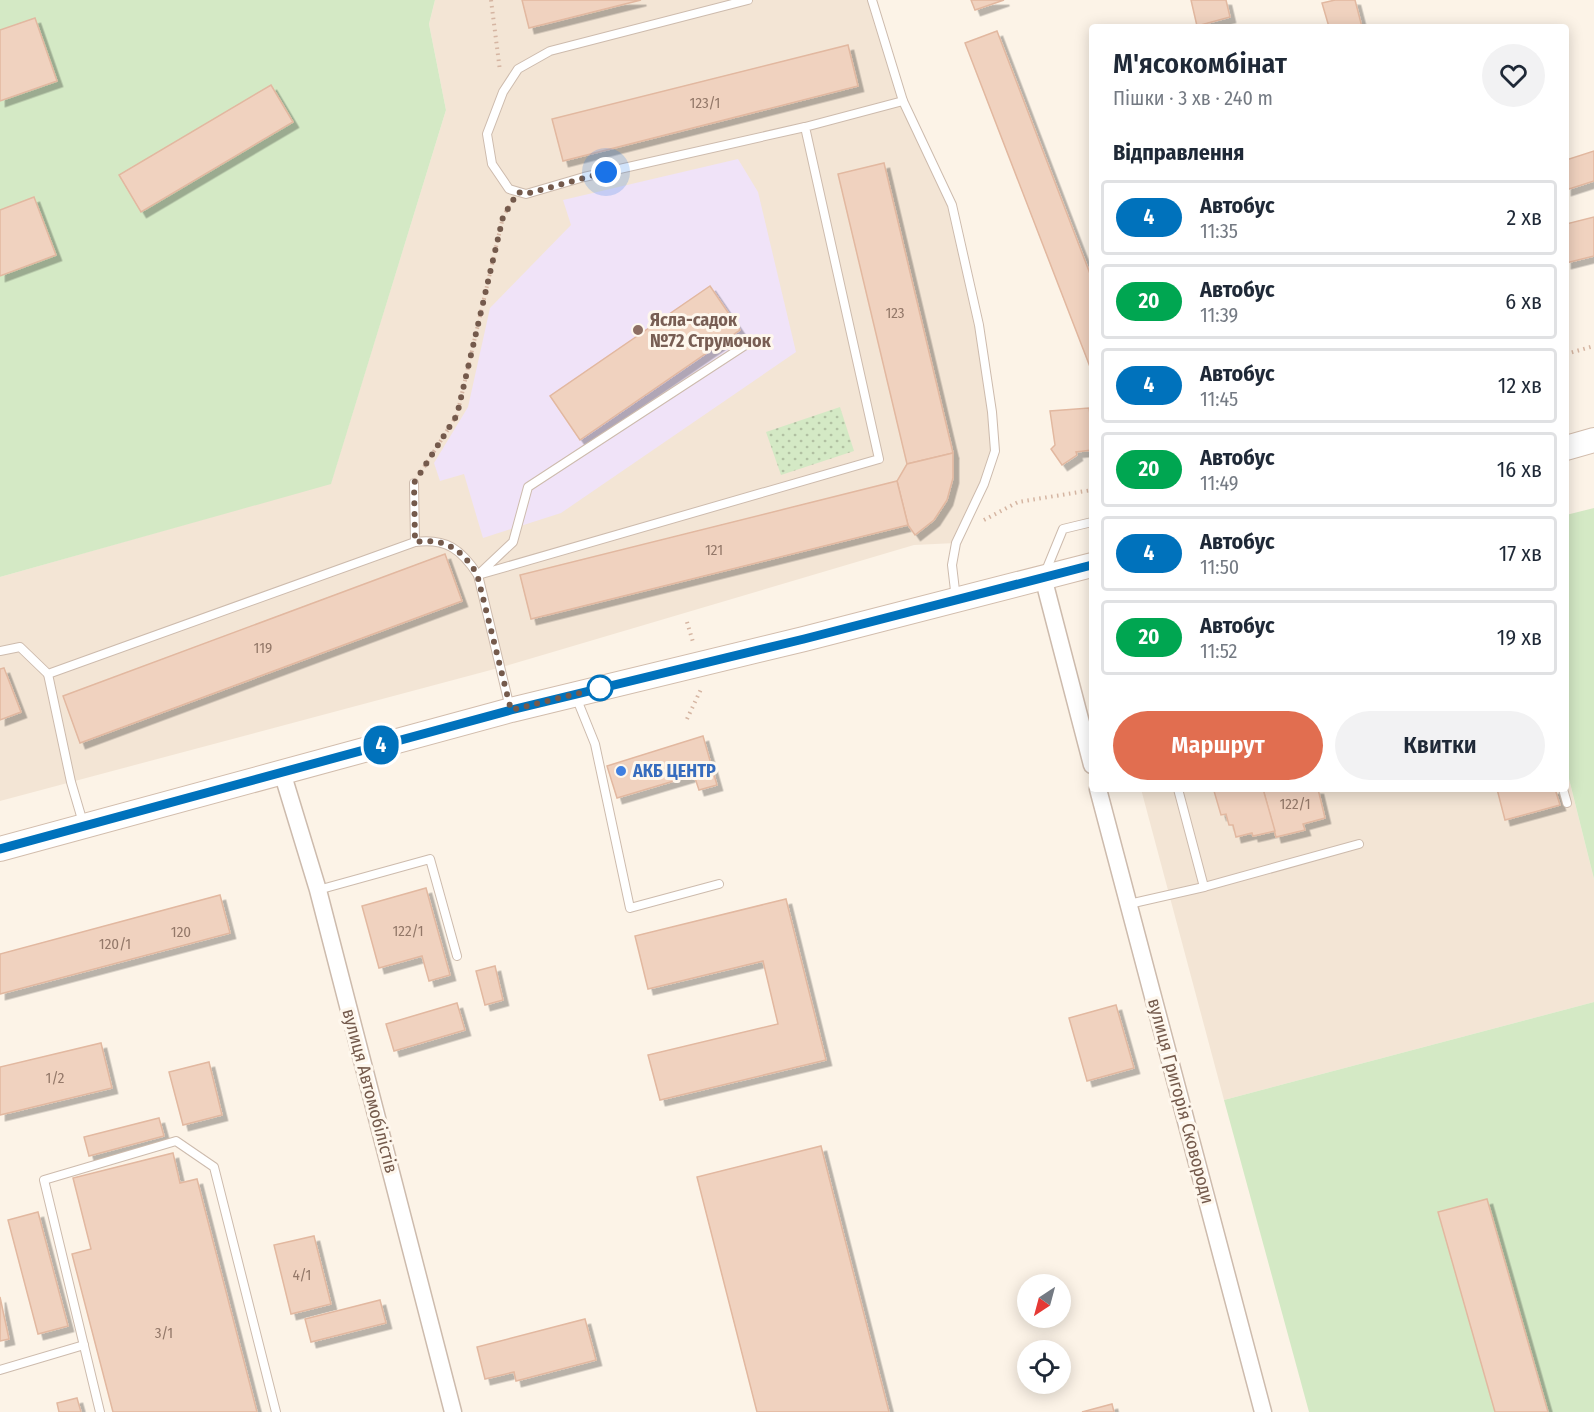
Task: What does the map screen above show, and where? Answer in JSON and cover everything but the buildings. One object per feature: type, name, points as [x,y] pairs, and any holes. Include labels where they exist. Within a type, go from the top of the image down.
[{"type":"main road","points":[[1569,447],[1594,440]]},
{"type":"main road","points":[[0,849],[511,710],[804,639],[1089,566]]},
{"type":"street","points":[[1043,577],[1089,753]]},
{"type":"street","name":"вулиця Автомобілістів","points":[[282,772],[318,890],[453,1412]]},
{"type":"street","name":"вулиця Григорія Сковороди","points":[[1099,792],[1263,1412]]},
{"type":"lane","points":[[748,0],[550,51],[518,69],[503,92],[487,134],[492,164],[509,189],[526,194],[584,177],[805,127],[903,101]]},
{"type":"lane","points":[[872,0],[903,101],[952,205],[979,325],[992,412],[995,451],[984,484],[956,543],[952,565],[956,600]]},
{"type":"lane","points":[[477,574],[879,459],[805,127]]},
{"type":"lane","points":[[477,574],[513,542],[528,487],[747,344]]},
{"type":"lane","points":[[414,483],[415,542]]},
{"type":"lane","points":[[1043,577],[1063,529],[1089,523]]},
{"type":"lane","points":[[48,674],[415,542],[431,540],[450,545],[467,558],[477,574],[511,710]]},
{"type":"lane","points":[[0,651],[20,647],[48,674],[71,782],[85,826]]},
{"type":"lane","points":[[575,694],[595,744],[630,908],[719,884]]},
{"type":"lane","points":[[1179,792],[1204,887]]},
{"type":"lane","points":[[1564,792],[1567,803]]},
{"type":"lane","points":[[1129,904],[1204,887],[1359,844]]},
{"type":"lane","points":[[318,890],[430,859],[457,956]]},
{"type":"lane","points":[[100,1412],[44,1179],[176,1141],[214,1167],[276,1412]]},
{"type":"lane","points":[[0,1370],[84,1345]]},
{"type":"path","points":[[491,0],[503,92]]},
{"type":"path","points":[[414,483],[457,415],[503,217],[518,192]]},
{"type":"path","points":[[1569,353],[1594,346]]},
{"type":"path","points":[[956,543],[981,521],[1018,502],[1089,490]]},
{"type":"path","points":[[687,622],[693,642]]},
{"type":"path","points":[[687,719],[704,683]]},
{"type":"shaded area","points":[[435,0],[872,0],[903,101],[952,205],[979,325],[995,451],[956,543],[914,545],[502,667],[0,801],[0,577],[331,483],[446,110],[429,24]]},
{"type":"shaded area","name":"Ясла-садок №72 Струмочок","points":[[738,159],[758,192],[796,352],[561,513],[483,538],[464,474],[440,481],[434,463],[468,407],[490,308],[571,225],[563,200]]},
{"type":"shaded area","points":[[1569,779],[1594,879],[1594,1002],[1224,1100],[1142,792],[1569,792]]},
{"type":"green space","points":[[0,0],[435,0],[429,24],[446,110],[331,484],[0,577]]},
{"type":"green space","points":[[840,407],[854,451],[781,475],[766,432]]},
{"type":"green space","points":[[1594,508],[1594,879],[1569,779],[1569,514]]},
{"type":"green space","points":[[1594,1002],[1594,1412],[1309,1412],[1224,1100]]},
{"type":"bus line","name":"4","points":[[0,849],[511,710],[804,639],[1089,566]]},
{"type":"place","name":"Ясла-садок №72 Струмочок","points":[[638,330]]},
{"type":"place","name":"АКБ ЦЕНТР","points":[[621,771]]},
{"type":"route","points":[[600,688],[511,710],[477,574],[467,558],[450,545],[431,540],[415,542],[414,483],[457,415],[503,217],[518,192],[526,194],[606,172]]}]
